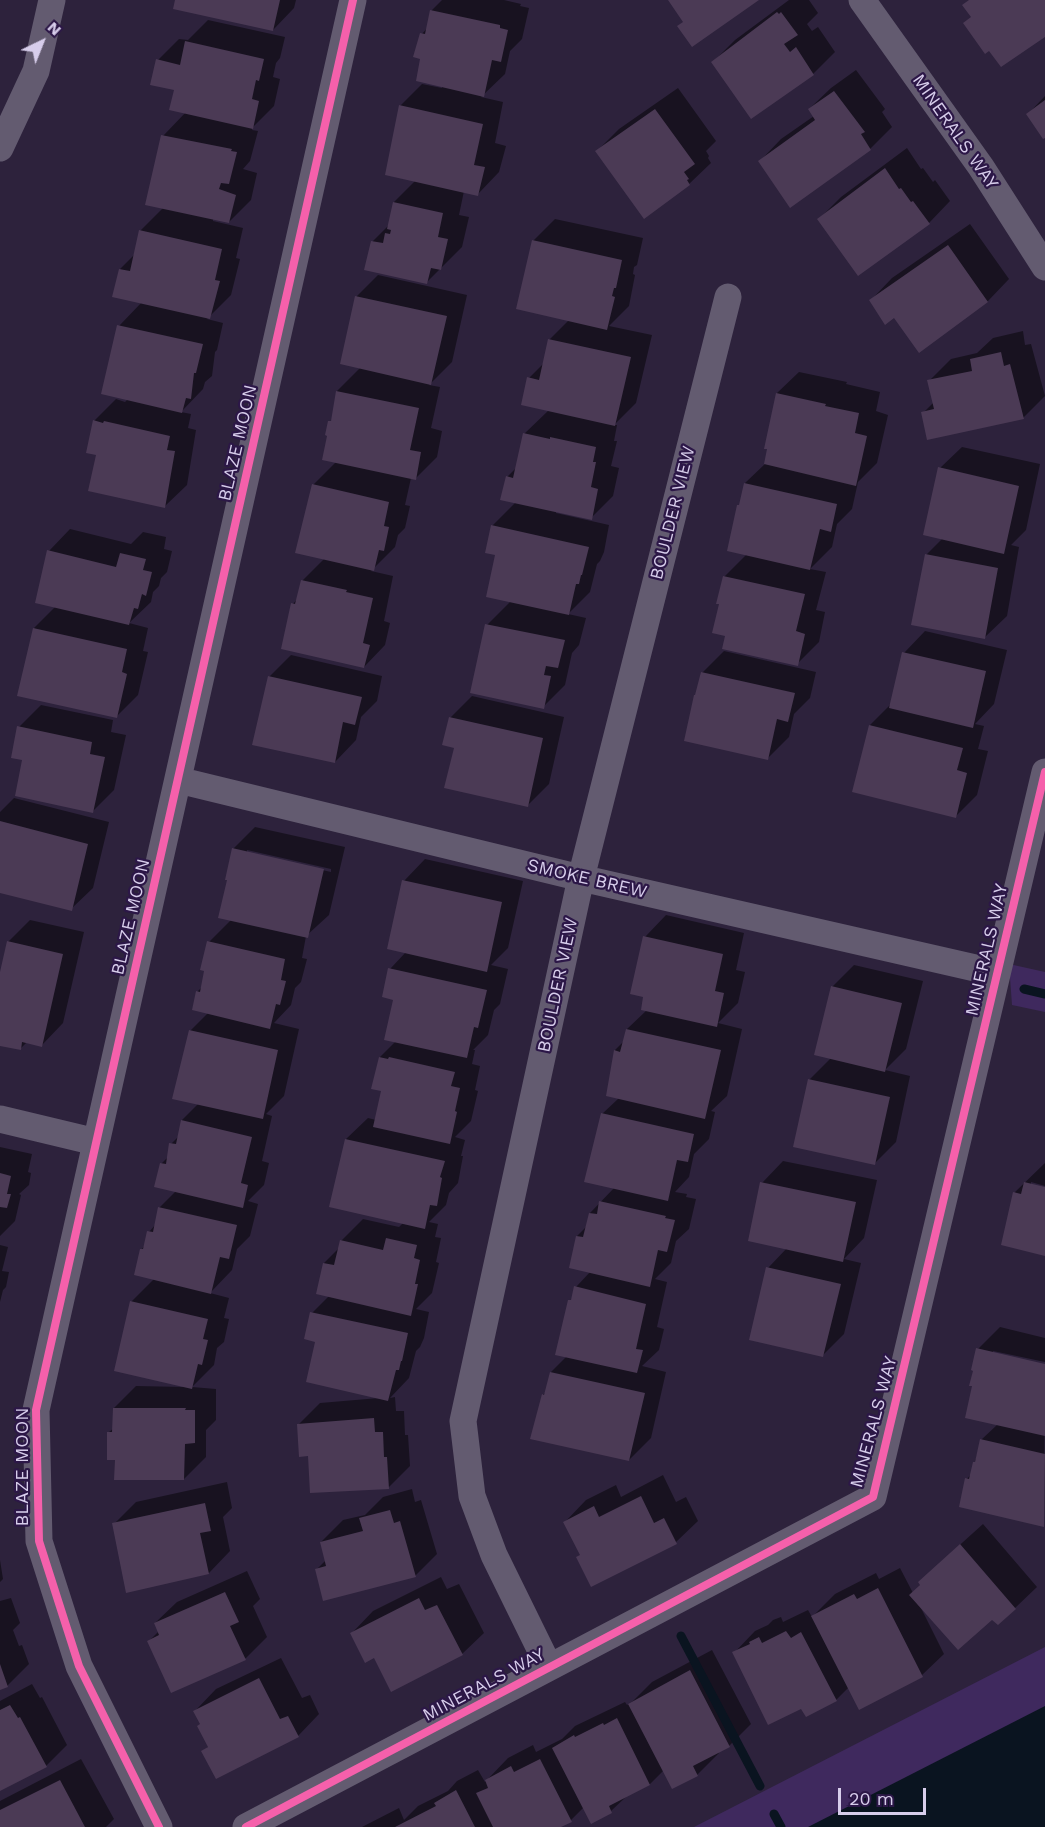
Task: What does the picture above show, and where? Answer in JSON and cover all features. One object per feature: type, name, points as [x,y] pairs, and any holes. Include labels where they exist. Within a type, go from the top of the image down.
[{"type":"street","points":[[0,148],[36,71],[52,0]]},
{"type":"street","name":"BLAZE MOON","points":[[159,1827],[79,1666],[39,1541],[36,1410],[354,0]]},
{"type":"street","name":"MINERALS WAY","points":[[862,0],[981,167],[1045,267]]},
{"type":"street","name":"BOULDER VIEW","points":[[549,1667],[494,1555],[472,1496],[463,1421],[581,878],[728,297]]},
{"type":"street","name":"MINERALS WAY","points":[[246,1827],[873,1497],[1045,772]]},
{"type":"street","name":"SMOKE BREW","points":[[178,780],[581,878],[997,973]]},
{"type":"street","points":[[0,1119],[96,1142]]},
{"type":"shaded area","points":[[1009,964],[1045,972],[1045,1012],[1012,1005]]},
{"type":"shaded area","points":[[1045,1647],[1045,1827],[694,1827]]},
{"type":"water","points":[[1045,1706],[1045,1827],[808,1827]]},
{"type":"building","points":[[175,0],[280,0],[273,31],[173,9]]},
{"type":"building","points":[[668,0],[759,0],[692,47],[677,26],[683,22]]},
{"type":"building","points":[[969,0],[1045,0],[1045,37],[1001,67],[989,51],[985,54],[963,23],[971,17],[962,5]]},
{"type":"building","points":[[430,10],[500,25],[500,28],[508,30],[501,62],[492,60],[484,97],[416,81],[420,59],[413,57],[420,33],[425,34]]},
{"type":"building","points":[[777,12],[779,14],[781,12],[798,35],[784,44],[790,52],[796,47],[814,75],[751,119],[711,62]]},
{"type":"building","points":[[185,41],[264,59],[252,99],[259,101],[253,129],[169,110],[174,90],[150,85],[156,59],[180,65]]},
{"type":"building","points":[[834,91],[865,132],[861,134],[871,150],[790,208],[758,161],[815,120],[808,109]]},
{"type":"building","points":[[1045,100],[1045,138],[1043,139],[1026,114]]},
{"type":"building","points":[[399,105],[483,124],[474,165],[485,167],[478,196],[385,175]]},
{"type":"building","points":[[655,109],[695,164],[684,172],[690,185],[644,219],[595,151]]},
{"type":"building","points":[[161,135],[232,149],[231,151],[237,152],[229,184],[221,183],[219,189],[236,195],[229,223],[145,205]]},
{"type":"building","points":[[885,168],[899,189],[901,188],[911,202],[913,201],[930,224],[858,276],[817,219]]},
{"type":"building","points":[[393,202],[443,213],[438,237],[448,239],[441,270],[431,268],[427,284],[364,270],[371,241],[383,243],[385,233],[390,234],[391,230],[387,229]]},
{"type":"building","points":[[139,230],[222,249],[215,280],[220,281],[210,319],[112,297],[119,269],[130,271]]},
{"type":"building","points":[[532,240],[622,260],[612,296],[615,297],[607,330],[516,309]]},
{"type":"building","points":[[948,245],[988,302],[919,353],[894,318],[885,325],[869,300]]},
{"type":"building","points":[[355,296],[447,316],[431,385],[340,364]]},
{"type":"building","points":[[117,325],[203,344],[196,373],[194,373],[191,399],[186,398],[182,413],[101,394]]},
{"type":"building","points":[[548,339],[631,357],[615,426],[521,405],[527,377],[539,380]]},
{"type":"building","points":[[1001,352],[1004,366],[1010,364],[1024,419],[927,440],[921,412],[934,409],[927,380],[972,371],[970,359]]},
{"type":"building","points":[[336,391],[419,408],[410,450],[421,452],[416,480],[322,460],[327,436],[325,435],[328,421],[331,421]]},
{"type":"building","points":[[776,393],[859,413],[855,433],[867,436],[856,486],[764,464],[767,449],[764,449]]},
{"type":"building","points":[[93,420],[170,436],[167,450],[175,451],[165,508],[88,491],[96,455],[86,453]]},
{"type":"building","points":[[523,433],[596,447],[593,462],[596,462],[591,487],[598,489],[592,520],[500,500],[506,476],[513,478]]},
{"type":"building","points":[[938,467],[1019,486],[1004,554],[923,535]]},
{"type":"building","points":[[744,483],[837,504],[831,532],[820,529],[810,570],[727,551]]},
{"type":"building","points":[[312,484],[389,502],[384,526],[389,527],[384,551],[379,550],[374,571],[295,553]]},
{"type":"building","points":[[491,525],[589,547],[579,584],[576,584],[569,615],[486,597],[495,555],[485,553]]},
{"type":"building","points":[[47,550],[116,567],[120,553],[146,559],[143,570],[152,572],[146,596],[142,594],[138,609],[134,608],[129,625],[35,603]]},
{"type":"building","points":[[925,554],[998,568],[985,639],[911,625]]},
{"type":"building","points":[[723,576],[805,594],[796,631],[805,634],[798,666],[722,649],[725,636],[712,633]]},
{"type":"building","points":[[301,580],[373,598],[363,643],[370,645],[364,668],[281,649],[291,603],[295,604]]},
{"type":"building","points":[[485,624],[565,640],[558,668],[546,666],[544,675],[551,676],[544,709],[470,693]]},
{"type":"building","points":[[33,628],[127,649],[122,672],[127,674],[117,718],[17,696]]},
{"type":"building","points":[[902,652],[986,671],[973,728],[889,708]]},
{"type":"building","points":[[701,672],[795,693],[788,722],[777,719],[768,760],[684,741]]},
{"type":"building","points":[[268,676],[362,697],[355,725],[343,722],[335,763],[252,745]]},
{"type":"building","points":[[449,717],[543,738],[528,807],[444,788],[454,748],[442,745]]},
{"type":"building","points":[[869,725],[963,748],[957,770],[967,773],[956,818],[852,792]]},
{"type":"building","points":[[17,726],[92,742],[90,754],[105,757],[93,813],[15,796],[22,760],[11,758]]},
{"type":"building","points":[[0,821],[88,844],[72,911],[0,893]]},
{"type":"building","points":[[232,848],[324,869],[308,938],[218,918]]},
{"type":"building","points":[[402,880],[502,902],[487,972],[387,949]]},
{"type":"building","points":[[643,936],[723,954],[715,991],[724,993],[717,1027],[641,1010],[643,997],[630,994]]},
{"type":"building","points":[[7,941],[63,954],[42,1047],[22,1042],[21,1050],[0,1046],[0,972]]},
{"type":"building","points":[[207,941],[285,959],[281,980],[286,981],[280,1005],[276,1004],[270,1029],[192,1010],[196,991],[200,992],[204,971],[200,970]]},
{"type":"building","points":[[388,968],[487,990],[478,1028],[474,1027],[467,1058],[384,1040],[393,1000],[382,997]]},
{"type":"building","points":[[831,986],[902,1003],[885,1072],[814,1055]]},
{"type":"building","points":[[626,1029],[721,1050],[705,1119],[606,1096],[614,1050],[620,1052]]},
{"type":"building","points":[[189,1030],[278,1050],[263,1119],[172,1099]]},
{"type":"building","points":[[379,1057],[388,1059],[389,1057],[455,1072],[451,1086],[460,1088],[450,1144],[373,1127],[381,1091],[371,1089]]},
{"type":"building","points":[[808,1079],[890,1097],[875,1165],[793,1147]]},
{"type":"building","points":[[601,1113],[694,1134],[688,1162],[677,1160],[668,1201],[584,1182]]},
{"type":"building","points":[[181,1120],[252,1137],[241,1183],[248,1185],[243,1208],[154,1187],[160,1163],[166,1164],[169,1143],[176,1144]]},
{"type":"building","points":[[345,1139],[445,1161],[440,1177],[442,1178],[437,1206],[430,1205],[425,1229],[329,1207]]},
{"type":"building","points":[[0,1173],[11,1176],[7,1194],[11,1194],[7,1208],[0,1207]]},
{"type":"building","points":[[760,1182],[856,1202],[843,1262],[748,1241]]},
{"type":"building","points":[[1024,1182],[1045,1187],[1045,1256],[1001,1245],[1013,1192],[1021,1194]]},
{"type":"building","points":[[599,1201],[675,1220],[667,1252],[658,1250],[650,1287],[569,1268],[576,1236],[583,1237],[589,1213],[597,1214]]},
{"type":"building","points":[[158,1207],[237,1225],[229,1259],[220,1257],[211,1294],[134,1275],[147,1231],[153,1232]]},
{"type":"building","points":[[386,1238],[417,1245],[414,1258],[420,1260],[415,1284],[418,1284],[411,1316],[316,1294],[323,1263],[334,1265],[340,1240],[383,1250]]},
{"type":"building","points":[[766,1267],[841,1284],[823,1357],[749,1340]]},
{"type":"building","points":[[574,1286],[646,1304],[636,1349],[643,1350],[637,1373],[555,1355],[568,1300],[571,1300]]},
{"type":"building","points":[[130,1301],[208,1319],[203,1339],[208,1340],[202,1365],[198,1364],[192,1389],[114,1371]]},
{"type":"building","points":[[310,1312],[408,1333],[402,1361],[399,1370],[396,1370],[388,1401],[306,1382],[315,1342],[304,1339]]},
{"type":"building","points":[[976,1348],[1045,1364],[1045,1436],[965,1418],[972,1386],[969,1386]]},
{"type":"building","points":[[550,1372],[645,1393],[629,1461],[530,1439]]},
{"type":"building","points":[[113,1408],[195,1410],[195,1443],[185,1444],[184,1480],[114,1480],[115,1460],[107,1460],[107,1432],[112,1432]]},
{"type":"building","points":[[374,1418],[375,1432],[383,1432],[389,1489],[310,1493],[308,1456],[299,1457],[297,1424]]},
{"type":"building","points":[[980,1439],[1045,1454],[1044,1527],[959,1507],[965,1478],[969,1479]]},
{"type":"building","points":[[641,1496],[654,1523],[664,1518],[677,1544],[591,1587],[576,1557],[580,1555],[563,1522],[594,1506],[599,1517]]},
{"type":"building","points":[[205,1503],[211,1531],[200,1533],[209,1574],[126,1593],[112,1523]]},
{"type":"building","points":[[390,1510],[394,1523],[400,1521],[416,1577],[323,1601],[315,1569],[326,1566],[320,1542],[363,1531],[359,1518]]},
{"type":"building","points":[[960,1544],[1016,1609],[998,1625],[992,1620],[958,1650],[909,1595],[920,1585],[918,1582]]},
{"type":"building","points":[[878,1588],[923,1677],[859,1710],[811,1616],[854,1594],[857,1599]]},
{"type":"building","points":[[225,1592],[239,1622],[230,1626],[246,1660],[171,1693],[147,1641],[159,1635],[154,1623]]},
{"type":"building","points":[[419,1598],[425,1610],[437,1605],[463,1655],[391,1692],[374,1658],[365,1663],[350,1633]]},
{"type":"building","points":[[786,1631],[791,1638],[801,1632],[837,1701],[806,1717],[801,1709],[768,1725],[732,1652],[759,1637],[762,1643]]},
{"type":"building","points":[[0,1664],[8,1687],[0,1690]]},
{"type":"building","points":[[690,1670],[730,1747],[693,1766],[698,1776],[672,1789],[628,1704]]},
{"type":"building","points":[[259,1678],[280,1719],[288,1716],[299,1737],[216,1779],[201,1751],[208,1747],[197,1726],[200,1724],[193,1711]]},
{"type":"building","points":[[10,1705],[18,1718],[20,1717],[47,1767],[0,1791],[0,1710]]},
{"type":"building","points":[[617,1718],[650,1785],[609,1806],[612,1813],[591,1824],[552,1748],[574,1735],[575,1737]]},
{"type":"building","points":[[540,1759],[572,1822],[561,1827],[493,1827],[476,1793],[488,1788],[485,1780],[511,1766],[514,1772]]},
{"type":"building","points":[[60,1780],[85,1827],[0,1827],[0,1810]]},
{"type":"building","points":[[456,1790],[475,1827],[395,1827],[436,1806],[434,1803]]},
{"type":"waterway","points":[[1024,989],[1045,994]]},
{"type":"waterway","points":[[681,1636],[760,1786]]},
{"type":"waterway","points":[[774,1814],[781,1827]]},
{"type":"cycle path","points":[[159,1827],[79,1666],[39,1541],[36,1410],[353,0]]},
{"type":"cycle path","points":[[246,1827],[873,1497],[1045,772]]}]
